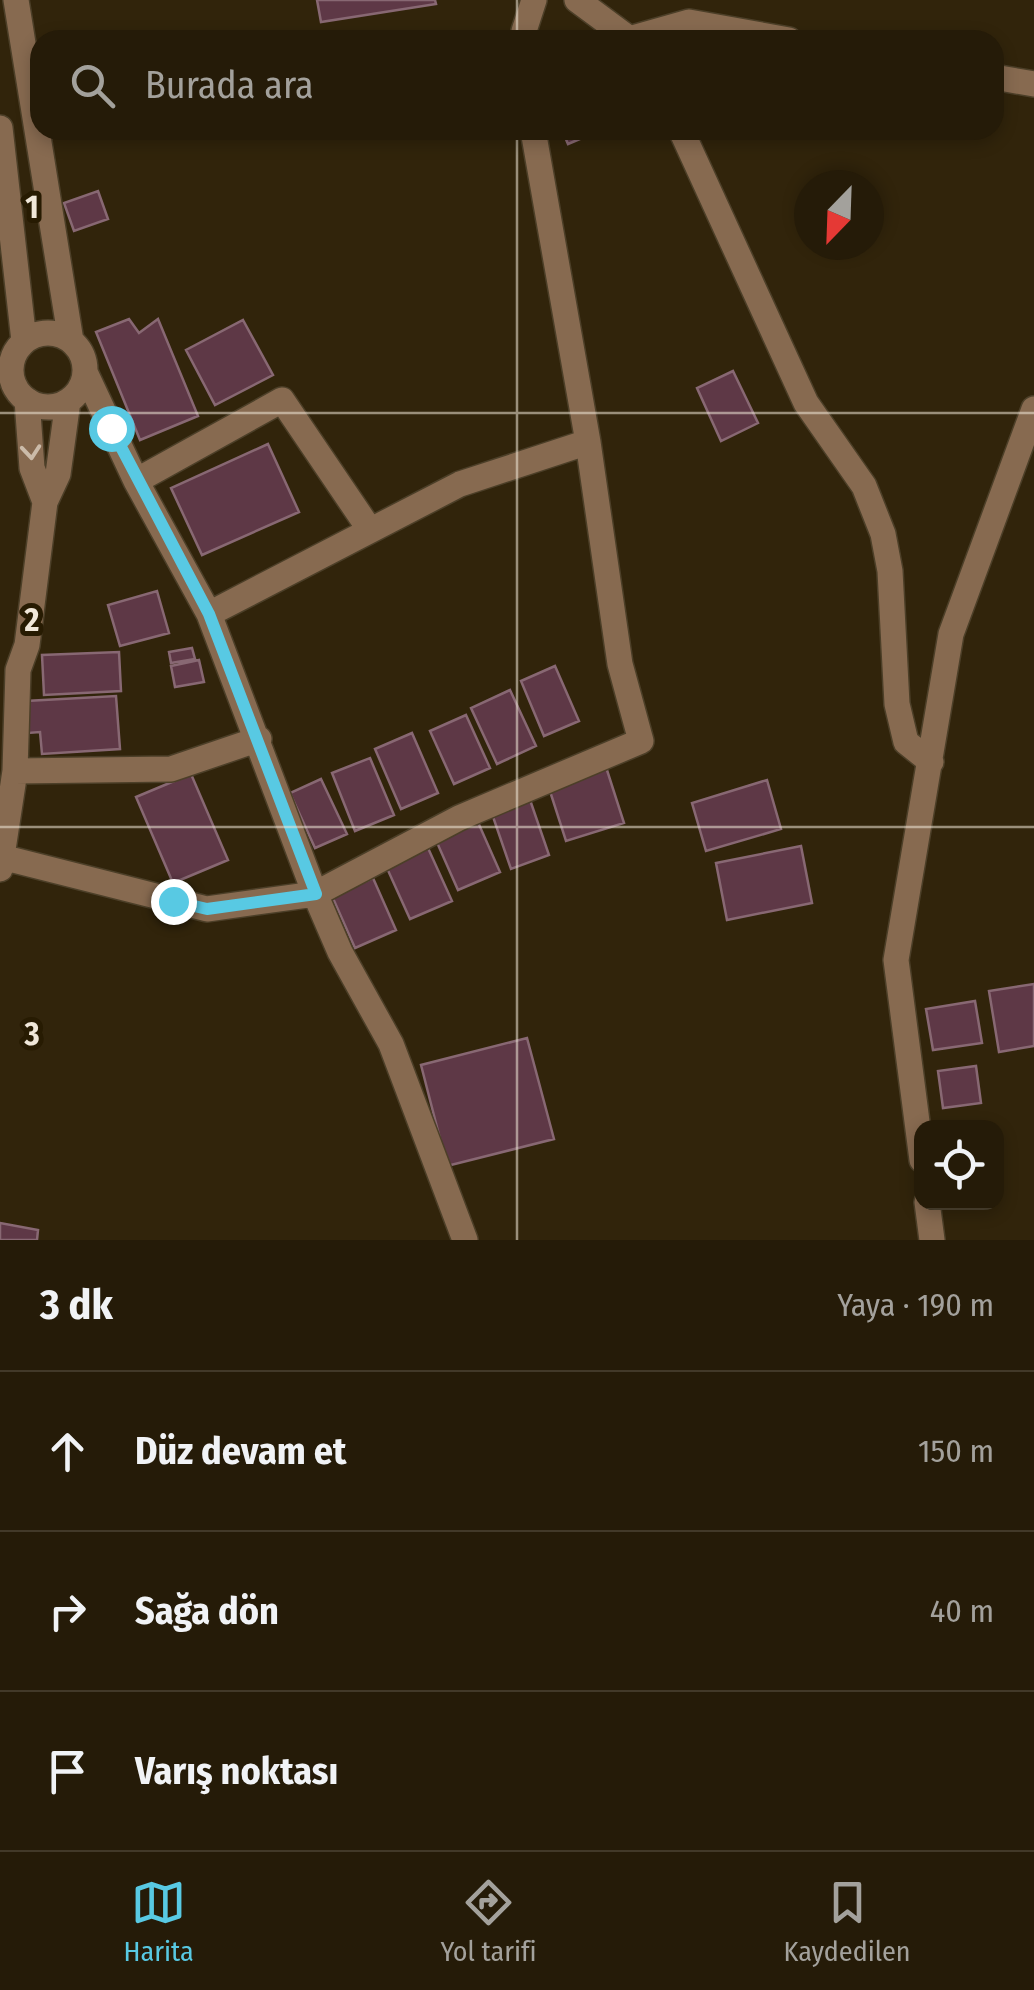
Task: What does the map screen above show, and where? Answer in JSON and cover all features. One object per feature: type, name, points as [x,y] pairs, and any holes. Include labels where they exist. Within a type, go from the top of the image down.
[{"type":"street","points":[[16,0],[30,87]]},
{"type":"street","points":[[524,30],[534,0]]},
{"type":"street","points":[[577,0],[618,30]]},
{"type":"street","points":[[661,30],[689,22],[733,30]]},
{"type":"street","points":[[1004,79],[1034,84]]},
{"type":"street","points":[[0,128],[24,342]]},
{"type":"street","points":[[39,140],[71,341]]},
{"type":"street","points":[[85,372],[68,401],[58,474],[46,502],[27,645],[9,672],[15,771],[1,863],[207,909],[316,894],[459,818],[641,741],[620,664],[588,442],[535,140]]},
{"type":"street","points":[[686,140],[806,403],[871,502],[883,534],[890,571],[897,704],[906,742],[931,762]]},
{"type":"street","points":[[68,401],[48,407],[27,400],[6,375],[24,342],[47,333],[71,341],[79,350],[85,372],[136,481],[209,614],[316,894],[340,952],[391,1044],[465,1240]]},
{"type":"street","points":[[27,400],[32,468],[46,502]]},
{"type":"street","points":[[136,481],[282,400],[370,530]]},
{"type":"street","points":[[917,1120],[896,960],[940,690],[952,634],[1034,409]]},
{"type":"street","points":[[209,614],[460,484],[588,442]]},
{"type":"street","points":[[15,771],[171,769],[259,739]]},
{"type":"street","points":[[928,1210],[932,1240]]},
{"type":"building","points":[[317,0],[435,0],[436,4],[321,22]]},
{"type":"building","points":[[98,191],[108,219],[74,231],[64,203]]},
{"type":"building","points":[[129,319],[139,333],[158,319],[198,416],[140,440],[96,332]]},
{"type":"building","points":[[243,320],[273,375],[215,405],[186,350]]},
{"type":"building","points":[[733,371],[758,423],[721,441],[697,388]]},
{"type":"building","points":[[268,444],[299,512],[202,555],[171,488]]},
{"type":"building","points":[[157,591],[169,633],[120,646],[108,605]]},
{"type":"building","points":[[192,648],[195,659],[171,663],[169,652]]},
{"type":"building","points":[[119,652],[121,691],[44,695],[42,655]]},
{"type":"building","points":[[199,660],[204,682],[175,687],[171,666]]},
{"type":"building","points":[[555,666],[579,721],[544,736],[521,681]]},
{"type":"building","points":[[510,690],[536,746],[497,764],[471,708]]},
{"type":"building","points":[[116,696],[120,749],[42,754],[40,732],[28,733],[26,701]]},
{"type":"building","points":[[466,715],[490,768],[454,784],[430,731]]},
{"type":"building","points":[[412,733],[438,793],[401,809],[375,749]]},
{"type":"building","points":[[370,758],[394,815],[355,831],[332,773]]},
{"type":"building","points":[[606,767],[624,823],[566,841],[548,785]]},
{"type":"building","points":[[191,774],[228,860],[173,883],[136,797]]},
{"type":"building","points":[[321,779],[347,834],[315,848],[290,793]]},
{"type":"building","points":[[767,780],[781,829],[706,851],[692,803]]},
{"type":"building","points":[[528,794],[549,855],[511,869],[490,808]]},
{"type":"building","points":[[477,820],[500,872],[458,890],[435,838]]},
{"type":"building","points":[[801,846],[812,903],[727,920],[716,863]]},
{"type":"building","points":[[428,848],[452,901],[410,919],[386,866]]},
{"type":"building","points":[[373,878],[396,930],[355,948],[332,896]]},
{"type":"building","points":[[1034,984],[1034,1046],[999,1052],[989,991]]},
{"type":"building","points":[[975,1001],[982,1043],[933,1050],[926,1009]]},
{"type":"building","points":[[527,1038],[554,1139],[447,1166],[421,1065]]},
{"type":"building","points":[[976,1066],[981,1103],[943,1108],[938,1071]]},
{"type":"building","points":[[0,1223],[38,1230],[37,1240],[0,1240]]},
{"type":"route","points":[[111,428],[209,614],[316,894],[207,909],[173,901]]}]
